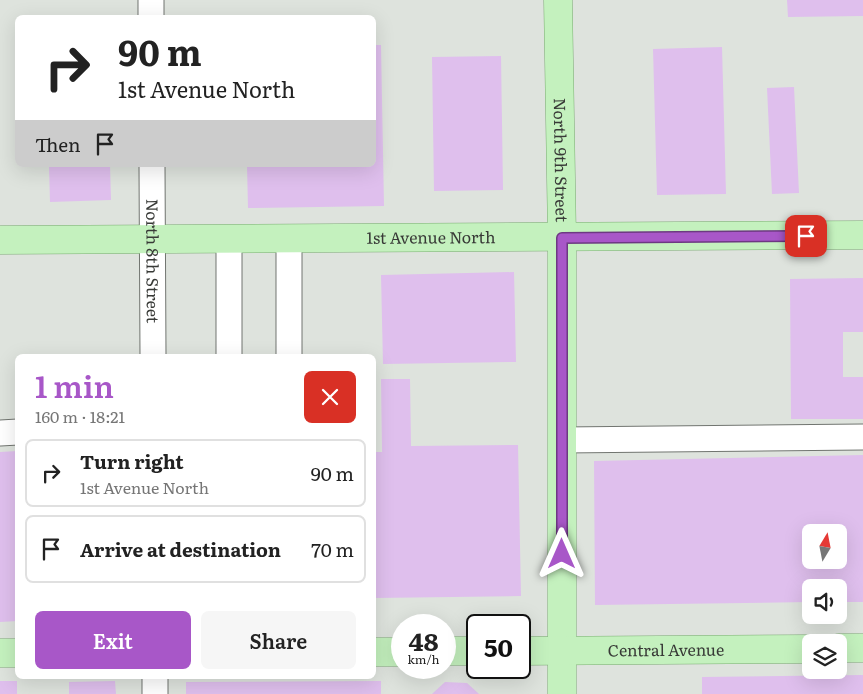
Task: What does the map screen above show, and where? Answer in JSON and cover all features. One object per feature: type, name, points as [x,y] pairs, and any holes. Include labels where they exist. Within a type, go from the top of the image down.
[{"type":"main road","name":"North 9th Street","points":[[558,0],[562,238],[562,694]]},
{"type":"main road","name":"1st Avenue North","points":[[0,240],[863,235]]},
{"type":"main road","points":[[847,648],[863,648]]},
{"type":"main road","name":"Central Avenue","points":[[531,651],[802,649]]},
{"type":"main road","points":[[376,652],[391,652]]},
{"type":"main road","points":[[0,653],[15,653]]},
{"type":"street","points":[[151,0],[151,15]]},
{"type":"street","name":"North 8th Street","points":[[152,167],[153,354]]},
{"type":"street","points":[[289,239],[289,354]]},
{"type":"street","points":[[229,240],[229,354]]},
{"type":"street","points":[[0,433],[15,432]]},
{"type":"street","points":[[562,440],[863,437]]},
{"type":"street","points":[[155,679],[155,694]]},
{"type":"building","points":[[787,0],[863,0],[863,16],[788,17]]},
{"type":"building","points":[[376,45],[381,45],[384,206],[248,208],[247,167],[376,167]]},
{"type":"building","points":[[722,47],[726,194],[657,195],[653,49]]},
{"type":"building","points":[[501,56],[503,190],[434,191],[432,57]]},
{"type":"building","points":[[794,87],[799,193],[772,194],[767,88]]},
{"type":"building","points":[[49,167],[110,167],[111,200],[50,202]]},
{"type":"building","points":[[514,272],[516,362],[383,364],[381,275]]},
{"type":"building","points":[[863,278],[863,332],[843,332],[843,377],[863,377],[863,419],[791,419],[790,279]]},
{"type":"building","points":[[381,379],[410,379],[411,446],[518,445],[521,596],[376,598],[376,452],[382,452]]},
{"type":"building","points":[[15,451],[15,621],[0,622],[0,452]]},
{"type":"building","points":[[863,455],[863,602],[847,602],[847,579],[802,579],[802,602],[595,605],[594,461]]},
{"type":"building","points":[[847,675],[863,675],[863,694],[702,694],[702,677],[802,676],[802,679],[847,679]]},
{"type":"building","points":[[0,681],[17,681],[17,694],[0,694]]},
{"type":"building","points":[[115,681],[116,694],[69,694],[69,682]]},
{"type":"building","points":[[381,681],[381,694],[186,694],[186,682]]},
{"type":"building","points":[[445,682],[467,683],[479,694],[432,694]]},
{"type":"route","points":[[562,554],[562,238],[806,236]]}]
